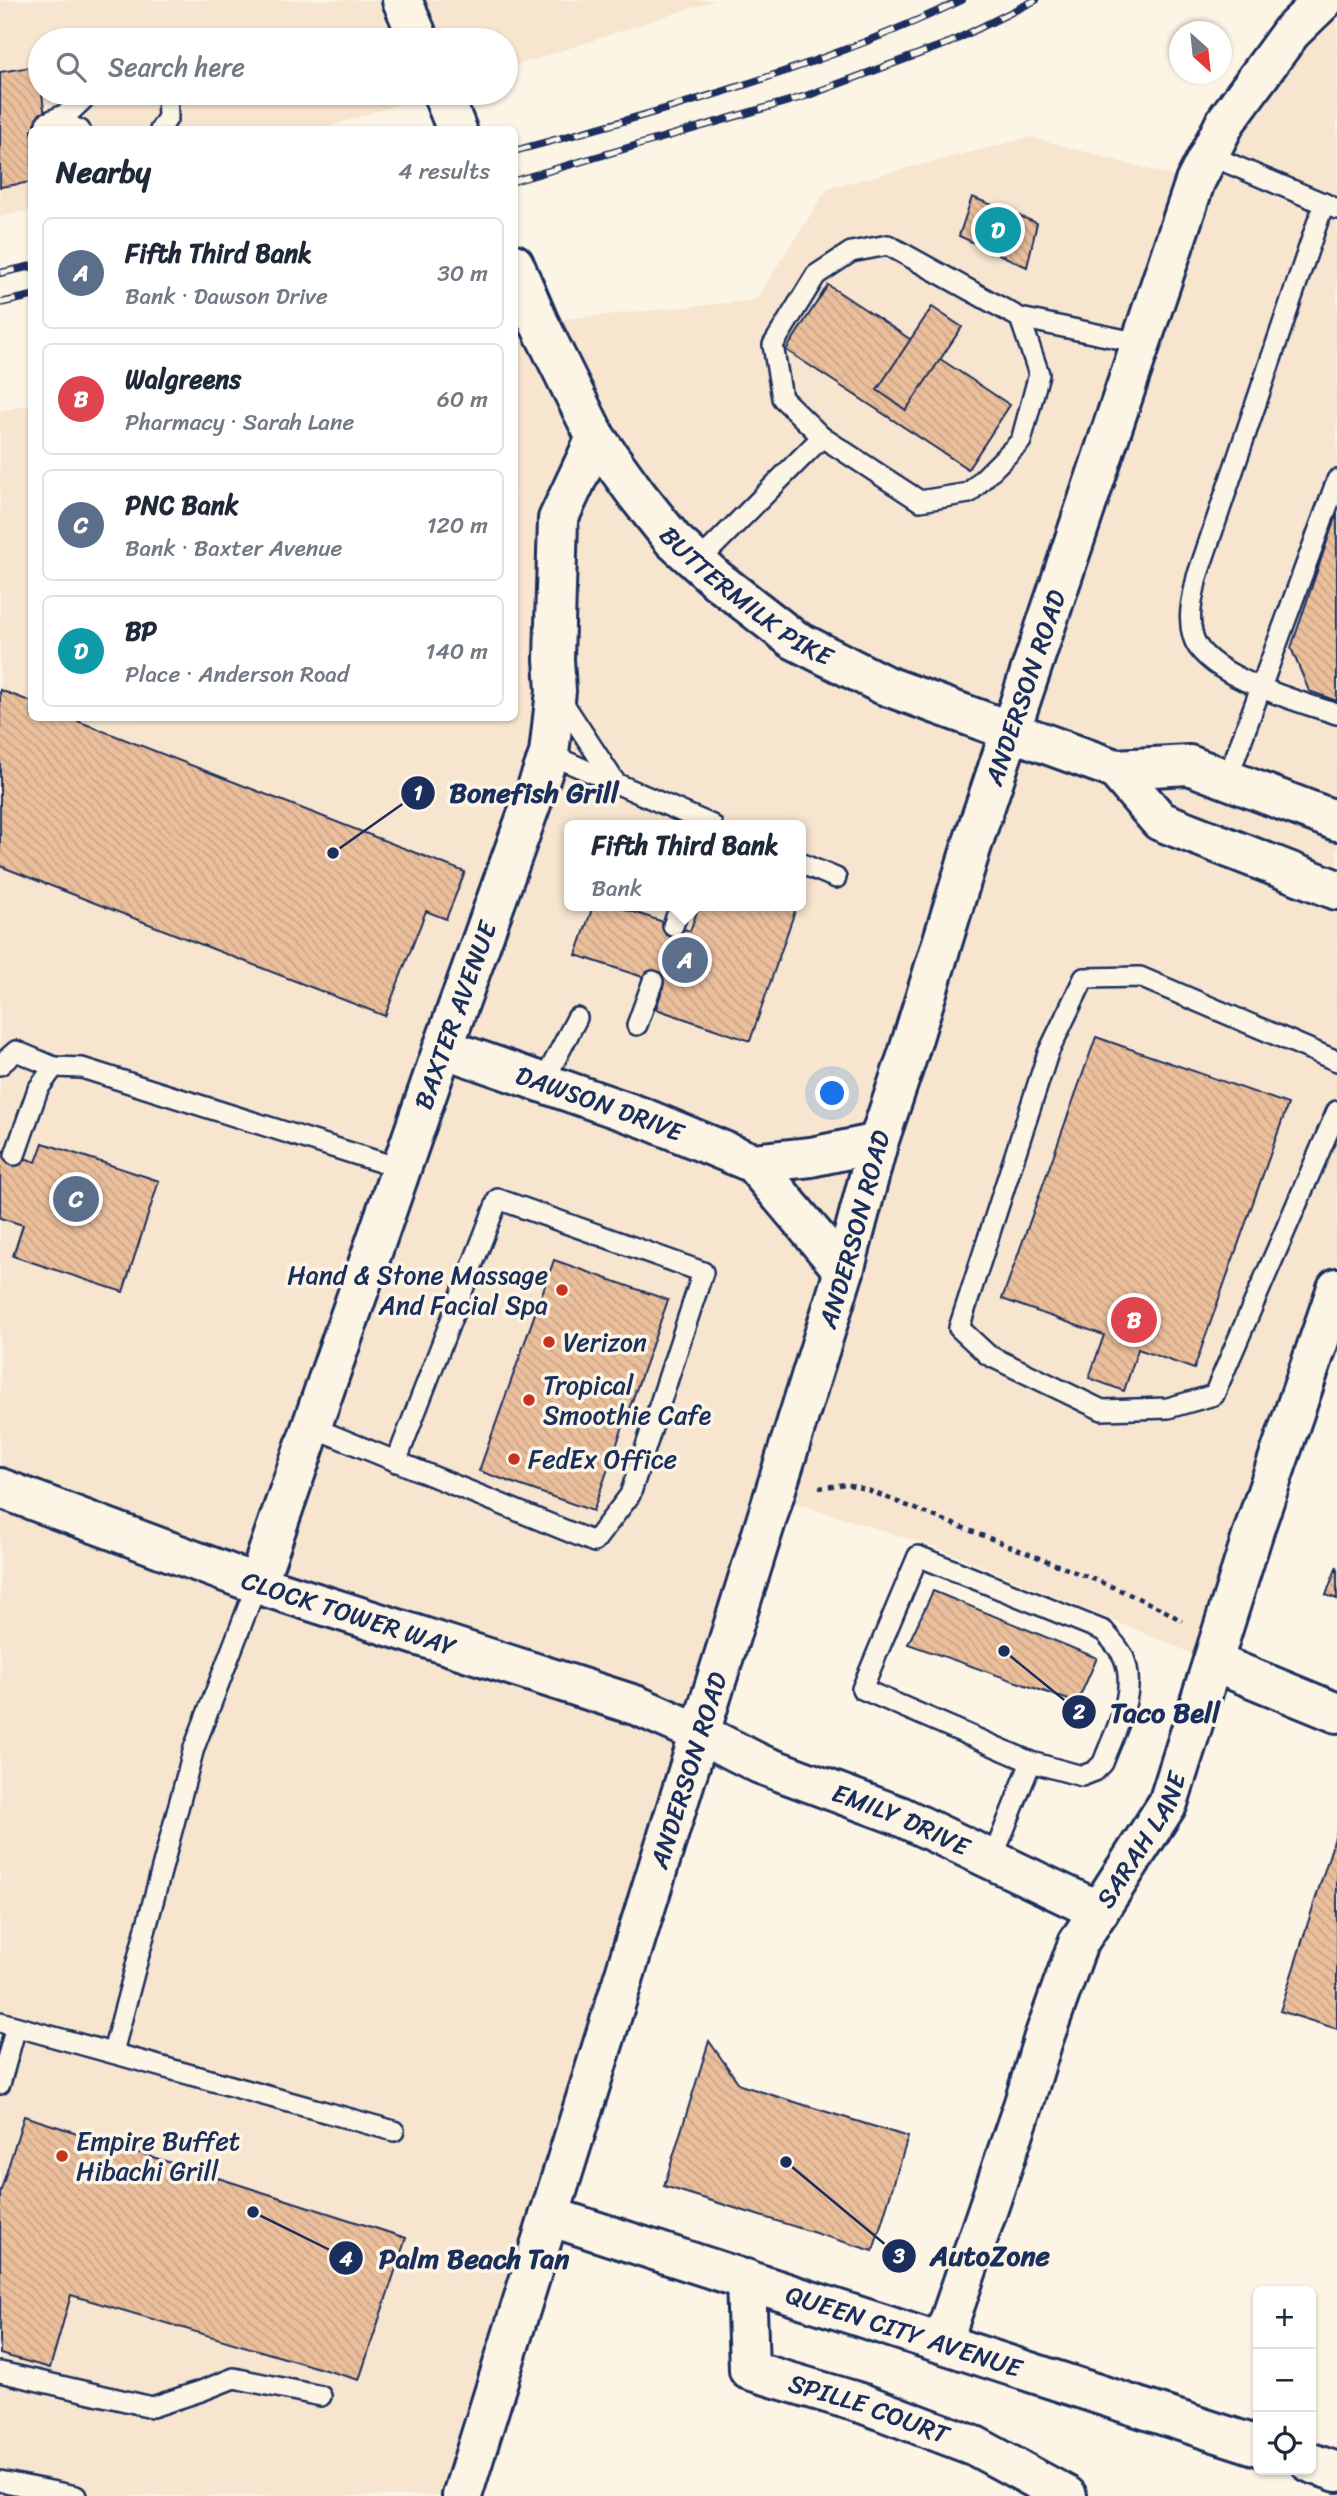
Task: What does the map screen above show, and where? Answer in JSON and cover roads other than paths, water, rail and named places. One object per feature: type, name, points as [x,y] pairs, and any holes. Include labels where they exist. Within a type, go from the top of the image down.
[{"type":"street","name":"ANDERSON ROAD","points":[[462,2496],[844,1271],[878,1143],[973,842],[1195,182],[1226,121],[1291,32],[1324,0]]},
{"type":"street","points":[[447,105],[455,126]]},
{"type":"street","name":"BUTTERMILK PIKE","points":[[518,273],[539,323],[596,438],[637,495],[673,540],[717,580],[793,639],[884,685],[1115,769],[1189,765],[1337,821]]},
{"type":"street","name":"BAXTER AVENUE","points":[[257,1584],[443,1048],[550,754],[556,691],[554,659],[558,519],[596,438]]},
{"type":"street","name":"BUTTERMILK PIKE","points":[[1115,769],[1160,821],[1337,890]]},
{"type":"street","name":"DAWSON DRIVE","points":[[443,1048],[644,1118],[753,1163],[844,1271]]},
{"type":"street","name":"DAWSON DRIVE","points":[[753,1163],[811,1157],[878,1143]]},
{"type":"street","name":"SARAH LANE","points":[[942,2343],[1078,1943],[1168,1803],[1256,1524],[1337,1288]]},
{"type":"street","name":"CLOCK TOWER WAY","points":[[0,1488],[257,1584],[638,1706],[699,1733]]},
{"type":"street","points":[[1213,1662],[1337,1713]]},
{"type":"street","name":"EMILY DRIVE","points":[[699,1733],[760,1764],[900,1816],[1099,1911]]},
{"type":"street","name":"QUEEN CITY AVENUE","points":[[549,2216],[1253,2444]]},
{"type":"street","name":"SPILLE COURT","points":[[746,2279],[749,2370],[864,2404],[975,2446],[1067,2496]]},
{"type":"street","points":[[1316,2465],[1337,2472]]},
{"type":"lane","points":[[46,123],[70,112],[77,105]]},
{"type":"lane","points":[[162,126],[168,117],[168,105]]},
{"type":"lane","points":[[1209,155],[1331,206],[1197,577],[1190,613],[1193,639],[1216,667],[1261,688],[1337,714]]},
{"type":"lane","points":[[1020,318],[1039,374],[1021,441],[969,493],[920,501],[822,437],[782,398],[773,345],[816,275],[851,252],[888,245],[1020,318],[1140,343]]},
{"type":"lane","points":[[698,562],[822,437]]},
{"type":"lane","points":[[1227,780],[1337,480]]},
{"type":"lane","points":[[556,691],[615,782]]},
{"type":"lane","points":[[550,754],[699,820]]},
{"type":"lane","points":[[806,866],[836,878]]},
{"type":"lane","points":[[673,926],[678,911]]},
{"type":"lane","points":[[1337,1061],[1140,977],[1084,978],[1048,1053],[959,1328],[988,1355],[1102,1410],[1168,1408],[1214,1395],[1337,1111]]},
{"type":"lane","points":[[637,1026],[653,981]]},
{"type":"lane","points":[[543,1083],[577,1018]]},
{"type":"lane","points":[[0,1065],[16,1051],[54,1068],[82,1068],[402,1169]]},
{"type":"lane","points":[[15,1155],[38,1089],[54,1068]]},
{"type":"lane","points":[[312,1427],[396,1462],[594,1542],[630,1495],[703,1272],[498,1199],[396,1462]]},
{"type":"lane","points":[[918,1556],[1104,1631],[1123,1655],[1128,1672],[1128,1696],[1103,1763],[1095,1771],[1082,1776],[1031,1762],[862,1689],[918,1556]]},
{"type":"lane","points":[[113,2052],[194,1748],[257,1584]]},
{"type":"lane","points":[[992,1860],[1031,1762]]},
{"type":"lane","points":[[0,2084],[8,2025],[394,2131]]},
{"type":"lane","points":[[0,2372],[152,2406],[234,2378],[321,2396]]},
{"type":"lane","points":[[0,2481],[76,2496]]},
{"type":"railway","points":[[518,150],[742,86],[853,47],[962,0]]},
{"type":"railway","points":[[518,180],[806,96],[951,42],[1036,0]]},
{"type":"railway","points":[[0,273],[28,267]]},
{"type":"railway","points":[[0,303],[28,297]]},
{"type":"place","name":"BP","points":[[998,230]]},
{"type":"place","name":"Bonefish Grill","points":[[333,853]]},
{"type":"place","name":"Fifth Third Bank","points":[[685,960]]},
{"type":"place","name":"PNC Bank","points":[[76,1199]]},
{"type":"place","name":"Hand & Stone Massage And Facial Spa","points":[[562,1290]]},
{"type":"place","name":"Walgreens","points":[[1134,1320]]},
{"type":"place","name":"Verizon","points":[[549,1342]]},
{"type":"place","name":"Tropical Smoothie Cafe","points":[[529,1400]]},
{"type":"place","name":"FedEx Office","points":[[514,1459]]},
{"type":"place","name":"Taco Bell","points":[[1004,1651]]},
{"type":"place","name":"Empire Buffet Hibachi Grill","points":[[62,2156]]},
{"type":"place","name":"AutoZone","points":[[786,2162]]},
{"type":"place","name":"Palm Beach Tan","points":[[253,2212]]}]
